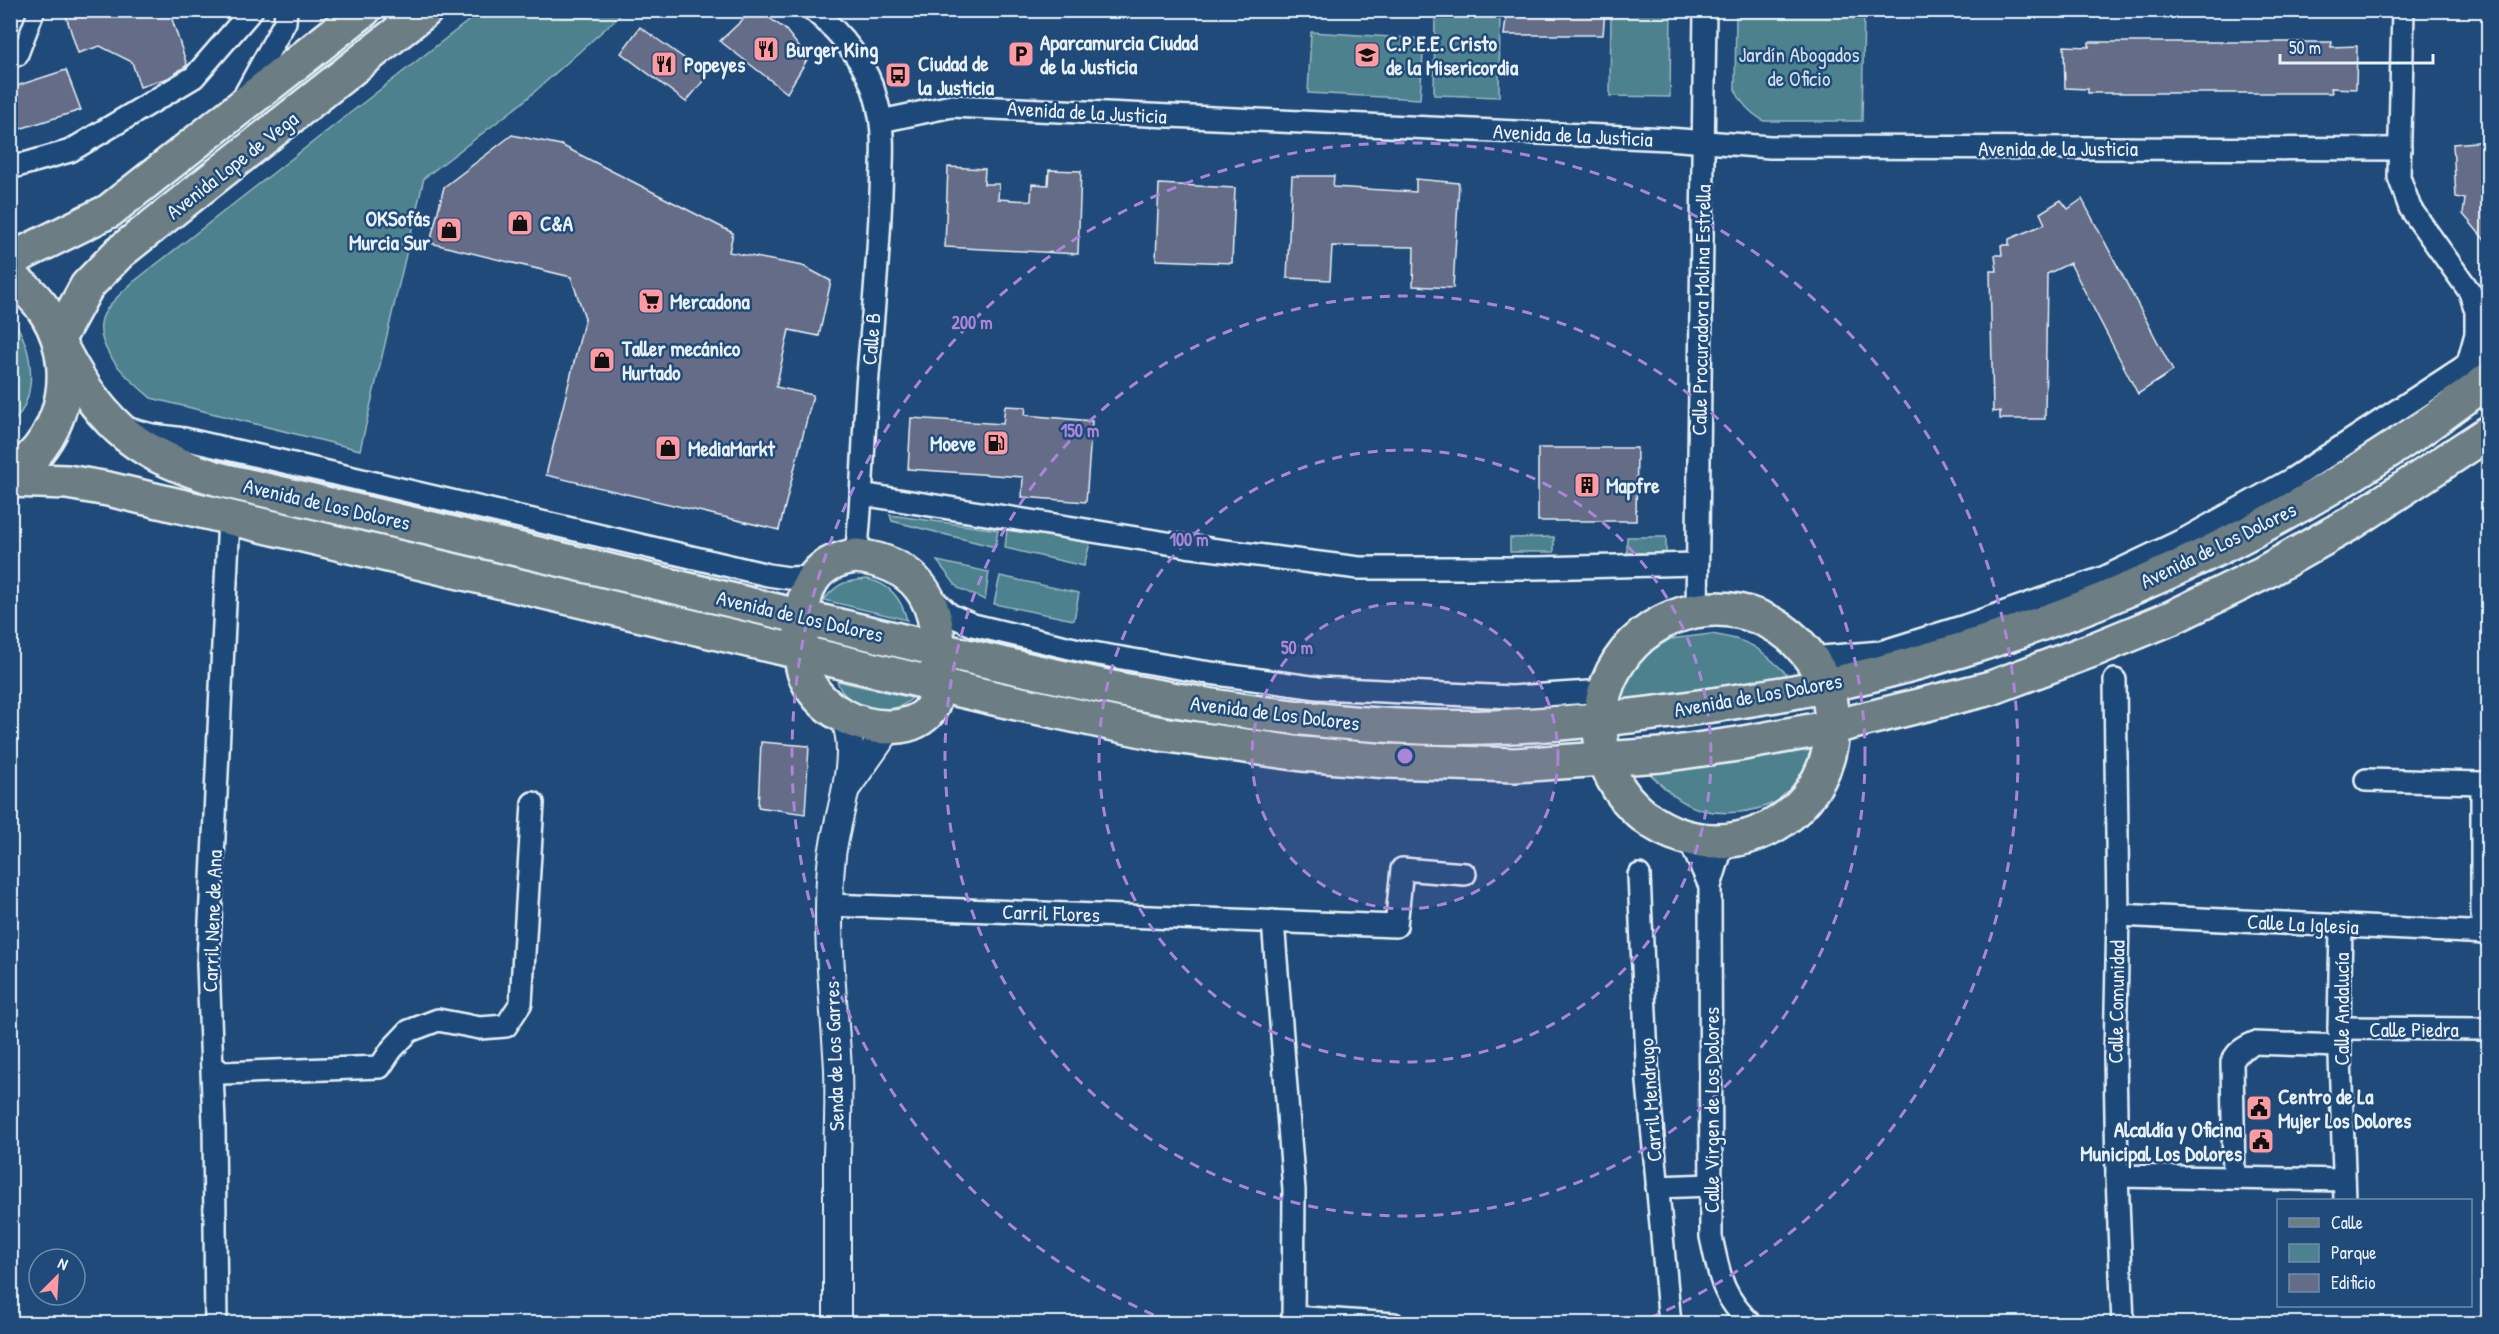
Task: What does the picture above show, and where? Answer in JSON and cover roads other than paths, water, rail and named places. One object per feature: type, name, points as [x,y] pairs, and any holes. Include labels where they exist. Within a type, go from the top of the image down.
[{"type":"main road","name":"Avenida Lope de Vega","points":[[10,260],[109,211],[364,10]]},
{"type":"main road","name":"Avenida Lope de Vega","points":[[61,345],[87,286],[120,252],[426,10]]},
{"type":"main road","name":"Avenida de Los Dolores","points":[[10,278],[22,284],[44,308],[83,389],[115,424],[146,451],[184,468],[222,480],[1105,687],[1264,715],[1396,726],[1514,728],[1602,705],[1714,705],[1819,672],[1925,661],[1993,640],[2074,612],[2154,578],[2251,532],[2334,485],[2407,438],[2478,372]]},
{"type":"main road","points":[[10,472],[29,459],[52,430],[63,395],[61,345]]},
{"type":"main road","name":"Avenida de Los Dolores","points":[[10,480],[88,485],[1161,734],[1302,754],[1387,761],[1496,765],[1661,755],[1738,744],[1833,727],[1991,688],[2171,618],[2263,573],[2344,527],[2431,473],[2488,433]]},
{"type":"main road","points":[[856,556],[872,558],[910,575],[924,591],[934,614],[939,649],[938,684],[929,712],[911,724],[890,727],[866,725],[844,718],[823,702],[804,673],[801,652],[801,617],[804,594],[814,577],[830,563],[856,556]]},
{"type":"main road","points":[[1697,610],[1730,610],[1761,618],[1789,635],[1819,672],[1831,706],[1833,727],[1831,746],[1824,770],[1808,798],[1784,820],[1755,835],[1724,841],[1688,837],[1655,824],[1629,801],[1614,781],[1605,759],[1602,705],[1615,667],[1630,646],[1650,630],[1672,618],[1697,610]]},
{"type":"street","points":[[10,60],[19,57],[37,10]]},
{"type":"street","points":[[10,168],[69,151],[194,77],[252,10]]},
{"type":"street","points":[[237,110],[285,22],[286,10]]},
{"type":"street","points":[[813,10],[839,35],[864,71],[873,87],[881,121]]},
{"type":"street","name":"Calle Procuradora Molina Estrella","points":[[1697,610],[1705,10]]},
{"type":"street","points":[[2403,10],[2399,177],[2410,208],[2479,296],[2476,310],[2478,372]]},
{"type":"street","name":"Avenida de la Justicia","points":[[881,121],[952,106],[1668,139],[1770,147],[2400,149]]},
{"type":"street","name":"Calle B","points":[[856,556],[867,389],[880,247],[883,158],[881,121]]},
{"type":"street","points":[[2478,372],[2488,345]]},
{"type":"street","points":[[115,424],[152,435],[184,439],[768,575],[789,578],[814,577]]},
{"type":"street","points":[[861,494],[1186,546],[1359,568],[1515,568],[1697,564]]},
{"type":"street","name":"Carril Nene de Ana","points":[[216,1323],[208,964],[229,518]]},
{"type":"street","points":[[924,591],[950,615],[973,625],[1087,652],[1203,672],[1318,688],[1512,697],[1602,705]]},
{"type":"street","name":"Calle Comunidad","points":[[2115,680],[2118,915],[2115,1056],[2123,1323]]},
{"type":"street","name":"Senda de Los Garres","points":[[837,1323],[838,1071],[829,905],[833,850],[845,790],[850,741],[849,729],[844,718]]},
{"type":"street","points":[[845,790],[890,727]]},
{"type":"street","points":[[2366,780],[2482,783],[2485,933]]},
{"type":"street","points":[[212,1065],[222,1073],[380,1068],[392,1049],[409,1030],[438,1020],[480,1028],[506,1026],[520,1003],[533,803]]},
{"type":"street","name":"Calle Virgen de Los Dolores","points":[[1688,837],[1710,886]]},
{"type":"street","name":"Calle Virgen de Los Dolores","points":[[1724,841],[1710,886],[1711,1237],[1720,1280],[1734,1307],[1751,1323]]},
{"type":"street","name":"Carril Flores","points":[[829,905],[1396,926],[1402,869],[1465,874]]},
{"type":"street","name":"Carril Mendrugo","points":[[1639,875],[1648,1082],[1670,1323]]},
{"type":"street","name":"Calle La Iglesia","points":[[2118,915],[2485,933]]},
{"type":"street","points":[[1273,921],[1294,1190],[1293,1320],[1394,1323]]},
{"type":"street","name":"Calle Andalucía","points":[[2341,926],[2339,1037],[2345,1190]]},
{"type":"street","name":"Calle Piedra","points":[[2234,1178],[2232,1062],[2242,1048],[2254,1043],[2488,1029]]},
{"type":"street","points":[[2117,1176],[2234,1178],[2345,1190]]},
{"type":"street","points":[[1657,1187],[1711,1185]]},
{"type":"place","name":"Burger King","points":[[766,49]]},
{"type":"place","name":"Aparcamurcia Ciudad de la Justicia","points":[[1021,54]]},
{"type":"place","name":"C.P.E.E. Cristo de la Misericordia","points":[[1367,55]]},
{"type":"place","name":"Popeyes","points":[[664,64]]},
{"type":"place","name":"Ciudad de la Justicia","points":[[898,75]]},
{"type":"place","name":"C&A","points":[[520,223]]},
{"type":"place","name":"OKSofás Murcia Sur","points":[[449,230]]},
{"type":"place","name":"Mercadona","points":[[651,301]]},
{"type":"place","name":"Taller mecánico Hurtado","points":[[602,360]]},
{"type":"place","name":"Moeve","points":[[996,443]]},
{"type":"place","name":"MediaMarkt","points":[[668,448]]},
{"type":"place","name":"Mapfre","points":[[1587,485]]},
{"type":"place","name":"Centro de La Mujer Los Dolores","points":[[2259,1108]]},
{"type":"place","name":"Alcaldía y Oficina Municipal Los Dolores","points":[[2261,1141]]},
{"type":"park label","name":"Jardín Abogados de Oficio","points":[[1799,66]]}]
